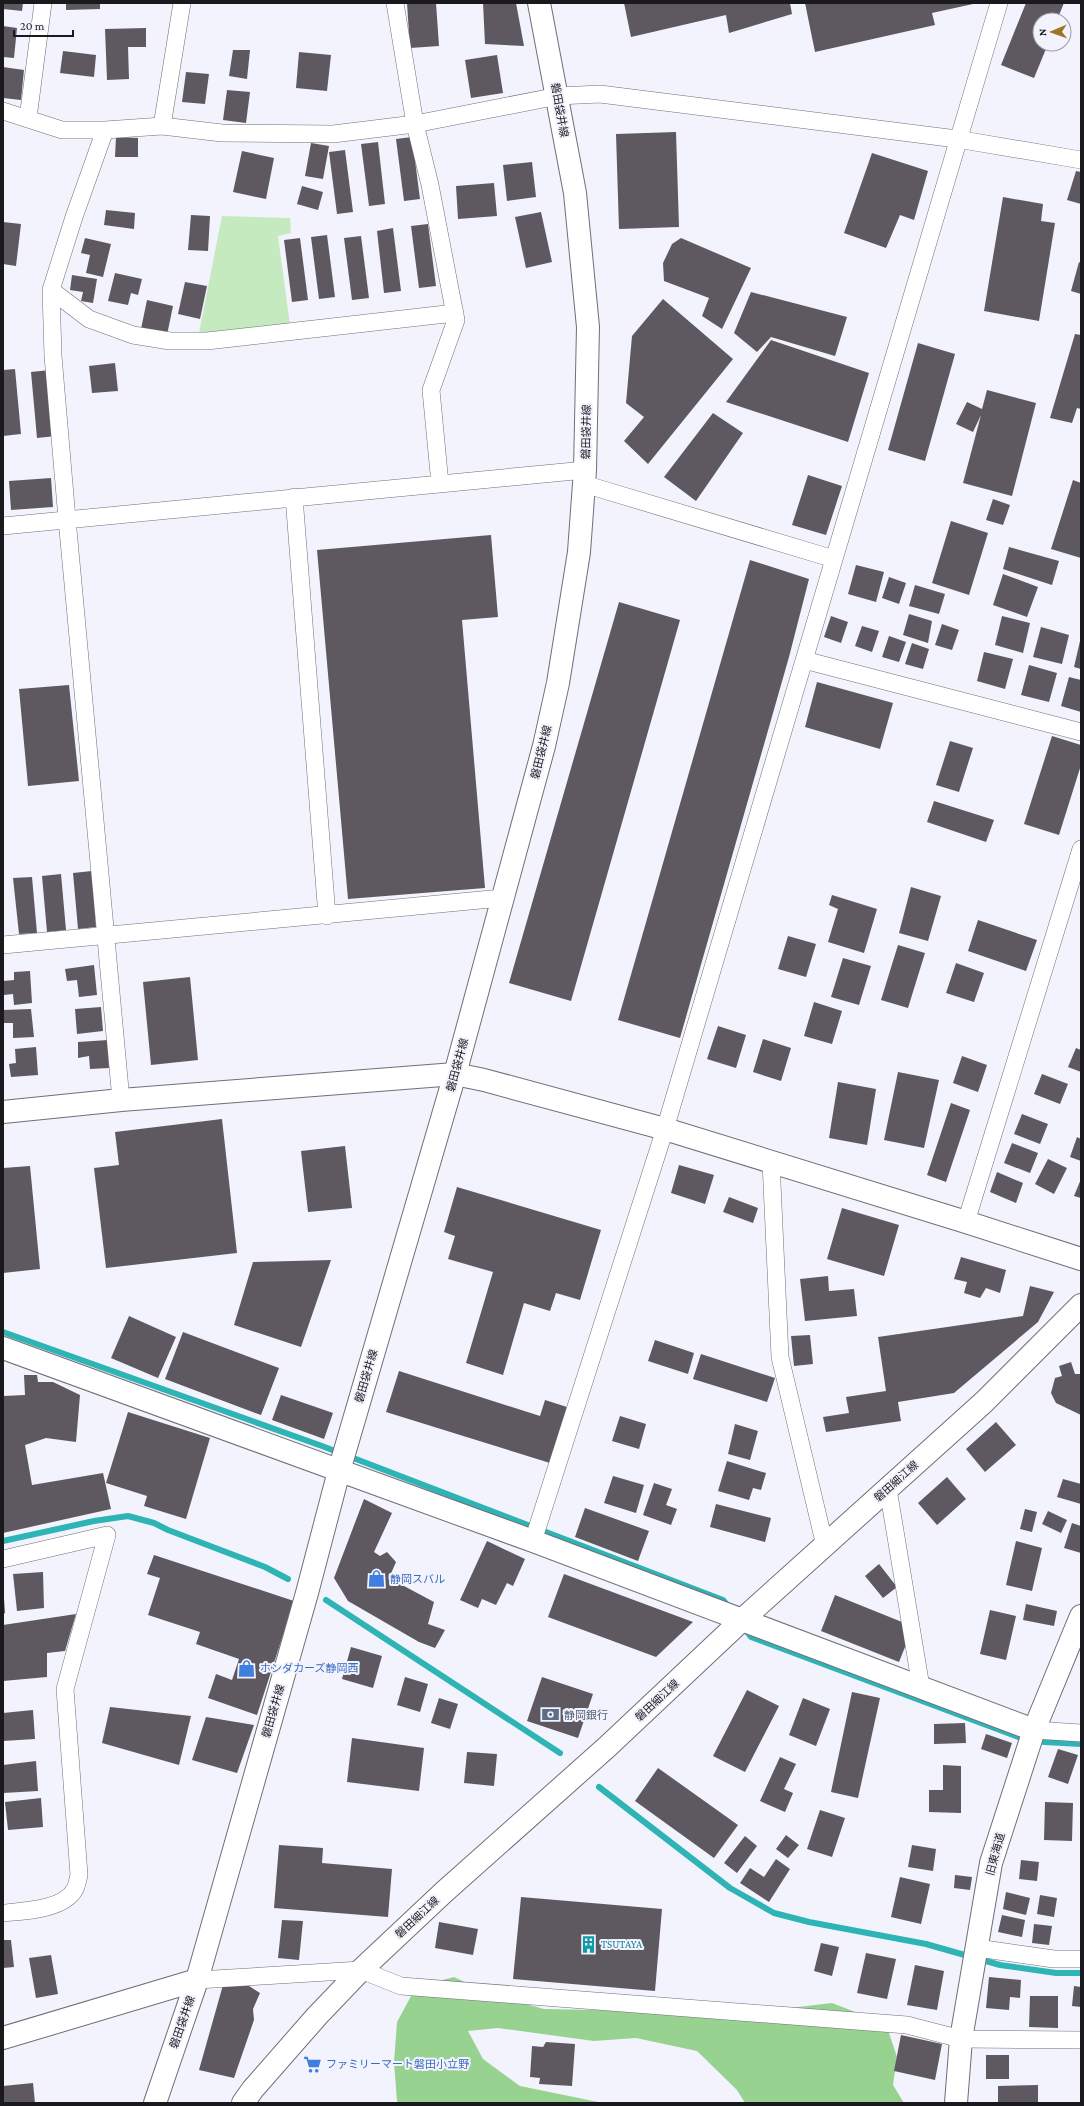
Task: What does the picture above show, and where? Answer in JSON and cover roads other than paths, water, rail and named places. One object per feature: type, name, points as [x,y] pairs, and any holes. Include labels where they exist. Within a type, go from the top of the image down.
[{"type":"main road","name":"磐田袋井線","points":[[155,2103],[197,1980],[307,1593],[339,1471],[454,1074],[544,746],[558,683],[579,552],[585,477],[588,327],[575,193],[558,96],[539,3]]},
{"type":"main road","points":[[3,1112],[121,1100],[454,1074],[484,1080],[665,1129],[1081,1259]]},
{"type":"main road","name":"磐田細江線","points":[[243,2103],[253,2089],[307,2027],[361,1970],[444,1892],[607,1747],[743,1619],[984,1402],[1081,1305]]},
{"type":"main road","points":[[3,1348],[533,1541],[1034,1730]]},
{"type":"main road","name":"旧東海道","points":[[956,2103],[961,2039],[991,1863],[1034,1730],[1081,1616]]},
{"type":"main road","points":[[3,2038],[197,1980]]},
{"type":"street","points":[[28,118],[43,3]]},
{"type":"street","points":[[162,126],[182,3]]},
{"type":"street","points":[[395,3],[415,124],[430,185],[456,320],[431,390],[440,484]]},
{"type":"street","points":[[533,1541],[665,1129],[957,139],[999,3]]},
{"type":"street","points":[[3,111],[62,130],[105,130],[162,126],[222,133],[333,134],[415,124],[558,96],[600,94],[957,139],[1081,160]]},
{"type":"street","points":[[105,130],[74,217],[51,290],[53,356],[67,519],[107,935],[121,1100]]},
{"type":"street","points":[[51,290],[89,319],[133,335],[170,341],[207,341],[455,313]]},
{"type":"street","points":[[3,526],[440,484],[585,477],[834,559]]},
{"type":"street","points":[[294,498],[327,916]]},
{"type":"street","points":[[804,660],[1081,732]]},
{"type":"street","points":[[966,1222],[1081,849]]},
{"type":"street","points":[[3,945],[327,916],[502,898]]},
{"type":"street","points":[[771,1162],[780,1357],[825,1546]]},
{"type":"street","points":[[888,1489],[921,1687]]},
{"type":"street","points":[[3,1559],[106,1535],[65,1689],[79,1874],[74,1891],[57,1905],[38,1910],[3,1913]]},
{"type":"street","points":[[1034,1730],[1081,1734]]},
{"type":"street","points":[[975,1956],[1081,1959]]},
{"type":"street","points":[[197,1980],[361,1970],[400,1986],[907,2025],[961,2039],[1081,2040]]},
{"type":"waterway","points":[[3,1332],[322,1446],[723,1600],[728,1606]]},
{"type":"waterway","points":[[3,1541],[94,1521],[128,1516],[154,1523],[168,1530],[265,1567],[288,1579]]},
{"type":"waterway","points":[[326,1600],[560,1753]]},
{"type":"waterway","points":[[744,1628],[751,1637],[1021,1738],[1045,1742],[1081,1744]]},
{"type":"waterway","points":[[599,1787],[730,1888],[774,1913],[809,1922],[926,1944],[1000,1965],[1056,1973],[1081,1973]]},
{"type":"place","name":"静岡スバル","points":[[377,1579]]},
{"type":"place","name":"ホンダカーズ静岡西","points":[[247,1668]]},
{"type":"place","name":"静岡銀行","points":[[551,1715]]},
{"type":"place","name":"TSUTAYA","points":[[588,1944]]},
{"type":"place","name":"ファミリーマート磐田小立野","points":[[313,2064]]}]
